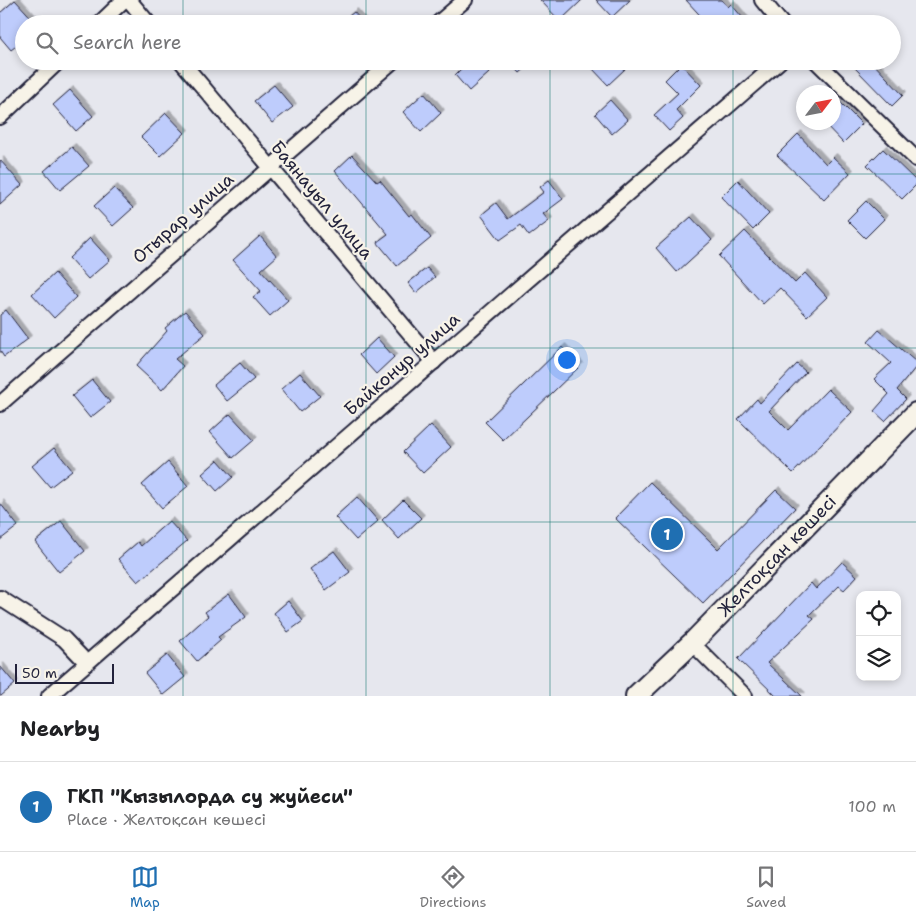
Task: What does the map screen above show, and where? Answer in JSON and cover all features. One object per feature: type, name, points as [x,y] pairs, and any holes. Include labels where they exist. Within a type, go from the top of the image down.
[{"type":"street","points":[[108,15],[124,0]]},
{"type":"street","points":[[129,0],[142,15]]},
{"type":"street","points":[[448,15],[465,0]]},
{"type":"street","points":[[762,0],[774,15]]},
{"type":"street","points":[[0,117],[50,70]]},
{"type":"street","name":"Баянауыл улица","points":[[189,70],[434,362]]},
{"type":"street","name":"Отырар улица","points":[[0,404],[383,70]]},
{"type":"street","name":"Байконур улица","points":[[49,696],[770,70]]},
{"type":"street","points":[[825,70],[916,159]]},
{"type":"street","name":"Желтоқсан көшесі","points":[[636,696],[692,642],[916,413]]},
{"type":"street","points":[[0,598],[64,639],[87,662]]},
{"type":"street","points":[[692,642],[745,696]]},
{"type":"building","points":[[15,0],[29,15],[15,15],[15,47],[11,50],[0,37],[0,13]]},
{"type":"building","points":[[540,0],[582,0],[566,15],[554,15]]},
{"type":"building","points":[[596,0],[630,0],[614,15],[610,15]]},
{"type":"building","points":[[686,0],[722,0],[728,7],[731,4],[740,15],[700,15]]},
{"type":"building","points":[[460,70],[486,70],[489,73],[469,91],[455,75]]},
{"type":"building","points":[[594,70],[624,70],[608,85]]},
{"type":"building","points":[[675,70],[687,70],[701,85],[676,110],[683,118],[669,131],[654,115],[678,93],[665,80]]},
{"type":"building","points":[[857,70],[879,70],[903,95],[892,106]]},
{"type":"building","points":[[274,85],[293,107],[272,123],[254,101]]},
{"type":"building","points":[[70,90],[93,116],[76,131],[53,105]]},
{"type":"building","points":[[424,93],[441,113],[421,132],[403,112]]},
{"type":"building","points":[[610,100],[628,120],[612,134],[595,114]]},
{"type":"building","points":[[841,103],[862,124],[843,143],[831,130],[841,130]]},
{"type":"building","points":[[166,113],[185,133],[160,156],[141,137]]},
{"type":"building","points":[[798,134],[826,164],[833,157],[850,173],[824,200],[777,155]]},
{"type":"building","points":[[72,147],[89,166],[60,190],[44,171]]},
{"type":"building","points":[[883,149],[916,181],[916,185],[902,199],[867,165]]},
{"type":"building","points":[[352,155],[377,182],[380,180],[409,216],[412,214],[431,238],[397,266],[377,242],[388,234],[335,171]]},
{"type":"building","points":[[0,160],[22,185],[0,205]]},
{"type":"building","points":[[549,180],[563,199],[543,214],[549,221],[529,236],[521,225],[500,240],[481,215],[496,203],[508,219],[544,192],[540,187]]},
{"type":"building","points":[[738,180],[769,214],[753,230],[721,197]]},
{"type":"building","points":[[114,188],[133,208],[113,226],[94,206]]},
{"type":"building","points":[[866,201],[884,219],[865,238],[847,220]]},
{"type":"building","points":[[691,217],[712,240],[677,272],[656,248]]},
{"type":"building","points":[[745,231],[795,283],[805,273],[827,297],[807,316],[780,288],[763,304],[719,256]]},
{"type":"building","points":[[260,236],[277,256],[261,270],[288,300],[270,316],[253,297],[261,291],[233,260]]},
{"type":"building","points":[[90,238],[110,260],[88,279],[69,258]]},
{"type":"building","points":[[427,268],[435,277],[416,293],[408,283]]},
{"type":"building","points":[[55,273],[76,297],[54,318],[32,294]]},
{"type":"building","points":[[6,310],[28,339],[4,357],[0,351],[0,315]]},
{"type":"building","points":[[185,311],[205,334],[175,359],[183,366],[162,390],[136,366],[167,331],[165,328]]},
{"type":"building","points":[[879,330],[916,362],[916,367],[897,390],[906,399],[885,421],[874,411],[889,394],[874,379],[891,363],[868,342]]},
{"type":"building","points":[[377,338],[394,357],[376,374],[359,355]]},
{"type":"building","points":[[562,347],[580,366],[503,440],[485,422]]},
{"type":"building","points":[[240,363],[254,379],[227,401],[214,385]]},
{"type":"building","points":[[797,364],[806,372],[769,411],[788,430],[828,389],[852,412],[793,473],[738,419],[757,399],[760,403]]},
{"type":"building","points":[[300,373],[320,396],[300,412],[281,389]]},
{"type":"building","points":[[92,380],[110,402],[90,418],[72,396]]},
{"type":"building","points":[[230,414],[254,440],[233,458],[210,432]]},
{"type":"building","points":[[431,425],[451,447],[423,473],[403,452]]},
{"type":"building","points":[[54,448],[72,470],[50,487],[32,466]]},
{"type":"building","points":[[218,460],[233,477],[217,491],[202,474]]},
{"type":"building","points":[[168,462],[188,486],[162,508],[142,485]]},
{"type":"building","points":[[650,482],[718,549],[776,490],[795,508],[703,603],[615,518]]},
{"type":"building","points":[[357,497],[378,521],[356,540],[335,517]]},
{"type":"building","points":[[403,500],[421,518],[399,539],[382,520]]},
{"type":"building","points":[[0,503],[18,526],[0,540]]},
{"type":"building","points":[[61,521],[85,551],[59,572],[35,542]]},
{"type":"building","points":[[169,521],[187,541],[138,582],[118,559],[138,542],[141,546]]},
{"type":"building","points":[[334,551],[350,572],[326,590],[310,569]]},
{"type":"building","points":[[842,562],[857,576],[844,590],[839,586],[809,615],[814,619],[767,663],[802,696],[776,696],[738,659],[811,583],[816,589]]},
{"type":"building","points":[[229,594],[246,617],[218,637],[221,640],[197,661],[180,641],[208,616],[205,612]]},
{"type":"building","points":[[288,601],[303,621],[288,632],[274,613]]},
{"type":"building","points":[[167,655],[185,677],[163,695],[145,673]]},
{"type":"building","points":[[0,666],[15,684],[1,696],[0,696]]},
{"type":"place","name":"ГКП \"Кызылорда су жуйеси\"","points":[[667,534]]}]
